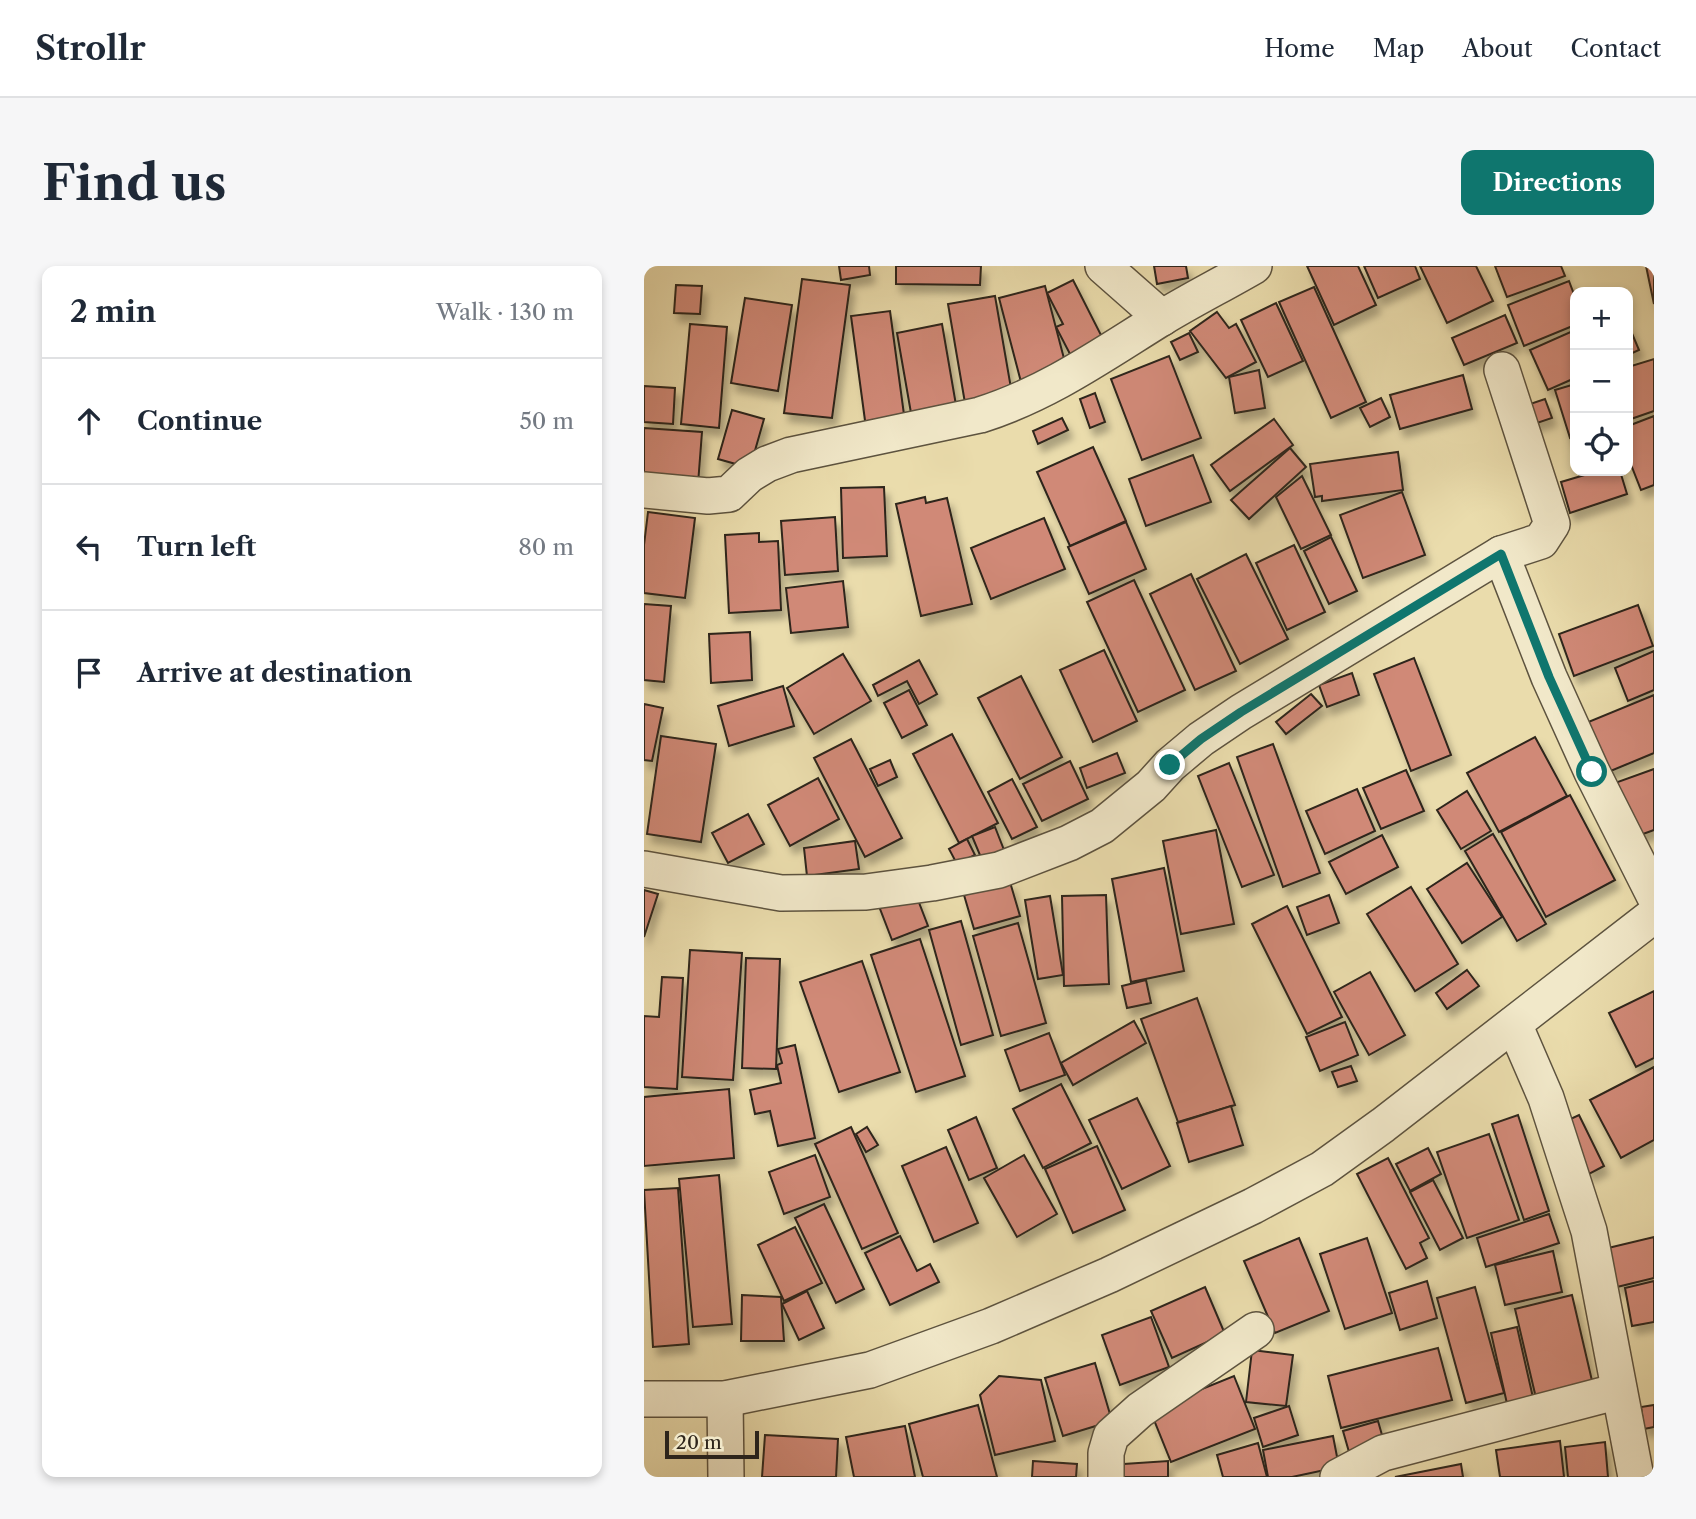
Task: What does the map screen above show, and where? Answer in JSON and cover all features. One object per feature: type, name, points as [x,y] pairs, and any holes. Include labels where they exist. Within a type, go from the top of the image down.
[{"type":"street","points":[[1103,266],[1162,318]]},
{"type":"street","points":[[644,490],[708,496],[729,494],[749,475],[767,464],[791,455],[980,415],[1006,407],[1072,376],[1162,318],[1254,266]]},
{"type":"street","points":[[644,869],[781,893],[866,892],[999,870],[1069,843],[1102,826],[1151,786],[1170,765],[1201,739],[1501,554],[1541,541],[1552,524],[1502,370]]},
{"type":"street","points":[[1501,554],[1549,677],[1592,772],[1654,895]]},
{"type":"street","points":[[644,1399],[725,1399],[870,1370],[991,1326],[1109,1275],[1322,1169],[1383,1125],[1654,915]]},
{"type":"street","points":[[1514,1024],[1546,1098],[1589,1231],[1636,1477]]},
{"type":"street","points":[[1106,1477],[1106,1453],[1111,1436],[1140,1410],[1256,1330]]},
{"type":"street","points":[[1338,1477],[1383,1453],[1619,1391]]},
{"type":"street","points":[[725,1399],[726,1477]]},
{"type":"building","points":[[839,266],[869,266],[870,275],[841,280]]},
{"type":"building","points":[[896,266],[981,266],[980,285],[896,284]]},
{"type":"building","points":[[1154,266],[1186,266],[1188,278],[1157,284]]},
{"type":"building","points":[[1307,266],[1358,266],[1376,305],[1334,325]]},
{"type":"building","points":[[1364,266],[1415,266],[1420,279],[1378,298]]},
{"type":"building","points":[[1420,266],[1476,266],[1493,301],[1447,323]]},
{"type":"building","points":[[1495,266],[1561,266],[1565,276],[1507,297]]},
{"type":"building","points":[[1646,266],[1654,266],[1654,304]]},
{"type":"building","points":[[802,279],[850,285],[832,418],[784,413]]},
{"type":"building","points":[[1073,280],[1103,339],[1071,356],[1056,327],[1063,324],[1047,293]]},
{"type":"building","points":[[1569,281],[1571,287],[1570,327],[1524,346],[1508,305]]},
{"type":"building","points":[[676,285],[702,286],[700,314],[674,313]]},
{"type":"building","points":[[1045,286],[1067,370],[1021,382],[999,298]]},
{"type":"building","points":[[1314,287],[1366,402],[1331,418],[1279,302]]},
{"type":"building","points":[[995,296],[1012,394],[965,403],[948,304]]},
{"type":"building","points":[[745,298],[792,305],[778,391],[731,383]]},
{"type":"building","points":[[1276,303],[1303,361],[1268,377],[1241,320]]},
{"type":"building","points":[[890,311],[905,422],[866,428],[851,316]]},
{"type":"building","points":[[1217,312],[1229,328],[1236,324],[1256,362],[1226,378],[1190,331]]},
{"type":"building","points":[[1505,315],[1517,343],[1464,365],[1452,338]]},
{"type":"building","points":[[690,324],[727,327],[719,428],[681,424]]},
{"type":"building","points":[[942,324],[956,405],[911,413],[897,333]]},
{"type":"building","points":[[1570,332],[1570,380],[1548,390],[1530,350]]},
{"type":"building","points":[[1189,333],[1198,352],[1180,360],[1171,342]]},
{"type":"building","points":[[1633,336],[1639,350],[1633,353]]},
{"type":"building","points":[[1169,356],[1201,438],[1142,460],[1111,379]]},
{"type":"building","points":[[1654,359],[1654,411],[1633,418],[1633,413],[1633,365]]},
{"type":"building","points":[[1259,370],[1265,408],[1235,413],[1229,377]]},
{"type":"building","points":[[1463,375],[1472,409],[1400,429],[1390,395]]},
{"type":"building","points":[[644,386],[675,388],[673,424],[644,422]]},
{"type":"building","points":[[1570,386],[1570,438],[1555,390]]},
{"type":"building","points":[[1095,393],[1105,422],[1090,428],[1080,399]]},
{"type":"building","points":[[1381,398],[1390,417],[1370,427],[1360,408]]},
{"type":"building","points":[[1545,399],[1552,418],[1525,427],[1518,408]]},
{"type":"building","points":[[732,410],[764,419],[750,468],[718,459]]},
{"type":"building","points":[[1654,416],[1654,485],[1641,490],[1633,470],[1633,424]]},
{"type":"building","points":[[1062,418],[1068,430],[1038,444],[1033,431]]},
{"type":"building","points":[[1274,419],[1293,445],[1230,491],[1211,465]]},
{"type":"building","points":[[644,428],[702,432],[698,484],[644,481]]},
{"type":"building","points":[[1093,447],[1126,521],[1070,546],[1037,472]]},
{"type":"building","points":[[1290,448],[1306,467],[1249,519],[1231,500]]},
{"type":"building","points":[[1398,452],[1403,490],[1322,501],[1322,496],[1315,497],[1310,464]]},
{"type":"building","points":[[1193,455],[1211,502],[1146,526],[1129,479]]},
{"type":"building","points":[[1302,476],[1331,535],[1301,549],[1276,497]]},
{"type":"building","points":[[1581,476],[1622,476],[1627,494],[1570,513],[1561,482]]},
{"type":"building","points":[[884,487],[887,556],[843,558],[841,488]]},
{"type":"building","points":[[1402,492],[1425,555],[1363,578],[1340,515]]},
{"type":"building","points":[[925,497],[926,503],[947,498],[972,604],[921,616],[896,504]]},
{"type":"building","points":[[648,512],[695,518],[685,598],[644,593],[644,545]]},
{"type":"building","points":[[835,517],[838,571],[785,575],[781,521]]},
{"type":"building","points":[[1044,518],[1065,569],[991,599],[971,548]]},
{"type":"building","points":[[1126,522],[1146,569],[1089,594],[1068,547]]},
{"type":"building","points":[[759,533],[759,542],[778,541],[781,610],[729,613],[725,535]]},
{"type":"building","points":[[1331,537],[1357,591],[1329,604],[1304,551]]},
{"type":"building","points":[[1294,545],[1325,612],[1287,630],[1256,563]]},
{"type":"building","points":[[1246,554],[1288,639],[1240,664],[1197,579]]},
{"type":"building","points":[[1191,574],[1236,671],[1195,690],[1150,594]]},
{"type":"building","points":[[1134,580],[1185,690],[1138,712],[1087,602]]},
{"type":"building","points":[[843,581],[848,627],[791,633],[786,588]]},
{"type":"building","points":[[644,604],[671,606],[664,682],[644,680]]},
{"type":"building","points":[[1638,605],[1653,646],[1574,676],[1559,634]]},
{"type":"building","points":[[750,632],[752,680],[711,683],[709,634]]},
{"type":"building","points":[[1104,650],[1137,721],[1093,742],[1060,670]]},
{"type":"building","points":[[1654,651],[1654,690],[1628,701],[1615,668]]},
{"type":"building","points":[[843,654],[871,701],[814,734],[787,688]]},
{"type":"building","points":[[1414,658],[1451,755],[1411,771],[1374,674]]},
{"type":"building","points":[[919,660],[937,694],[919,704],[907,681],[878,696],[873,685]]},
{"type":"building","points":[[1352,673],[1359,695],[1327,707],[1319,685]]},
{"type":"building","points":[[1021,676],[1062,757],[1020,779],[978,698]]},
{"type":"building","points":[[783,686],[794,726],[729,746],[718,706]]},
{"type":"building","points":[[909,690],[927,725],[902,738],[884,703]]},
{"type":"building","points":[[1311,694],[1322,706],[1286,734],[1276,722]]},
{"type":"building","points":[[1654,695],[1654,753],[1601,775],[1581,725]]},
{"type":"building","points":[[644,704],[663,708],[652,761],[644,760]]},
{"type":"building","points":[[952,734],[998,823],[959,843],[913,754]]},
{"type":"building","points":[[661,736],[716,744],[701,842],[647,834]]},
{"type":"building","points":[[1535,737],[1567,796],[1499,832],[1467,773]]},
{"type":"building","points":[[851,739],[902,838],[865,857],[814,758]]},
{"type":"building","points":[[1273,744],[1320,873],[1283,887],[1237,757]]},
{"type":"building","points":[[1117,753],[1125,773],[1087,788],[1080,768]]},
{"type":"building","points":[[890,760],[897,777],[878,786],[870,769]]},
{"type":"building","points":[[1070,761],[1088,799],[1042,821],[1023,784]]},
{"type":"building","points":[[1229,763],[1274,875],[1242,887],[1198,776]]},
{"type":"building","points":[[1654,769],[1654,830],[1632,838],[1612,784]]},
{"type":"building","points":[[1406,770],[1424,811],[1381,829],[1363,788]]},
{"type":"building","points":[[818,778],[839,819],[790,846],[768,805]]},
{"type":"building","points":[[1012,779],[1037,827],[1012,839],[988,792]]},
{"type":"building","points":[[1357,789],[1375,831],[1325,854],[1306,811]]},
{"type":"building","points":[[1467,791],[1491,831],[1461,849],[1437,810]]},
{"type":"building","points":[[1570,795],[1615,880],[1546,917],[1501,832]]},
{"type":"building","points":[[748,814],[764,844],[728,863],[712,833]]},
{"type":"building","points":[[995,827],[1004,850],[982,860],[972,836]]},
{"type":"building","points":[[1216,830],[1234,924],[1181,934],[1163,841]]},
{"type":"building","points":[[1493,834],[1546,924],[1517,941],[1465,851]]},
{"type":"building","points":[[1382,835],[1398,867],[1346,894],[1329,862]]},
{"type":"building","points":[[967,839],[975,855],[957,864],[949,849]]},
{"type":"building","points":[[855,841],[859,869],[807,876],[804,848]]},
{"type":"building","points":[[1467,863],[1502,917],[1462,943],[1427,889]]},
{"type":"building","points":[[1164,868],[1184,971],[1131,982],[1112,879]]},
{"type":"building","points":[[1010,882],[1020,916],[974,929],[964,895]]},
{"type":"building","points":[[913,887],[928,926],[892,940],[877,901]]},
{"type":"building","points":[[1411,887],[1458,964],[1415,991],[1367,914]]},
{"type":"building","points":[[644,890],[658,894],[644,937]]},
{"type":"building","points":[[1106,895],[1109,984],[1064,986],[1062,896]]},
{"type":"building","points":[[1329,895],[1339,923],[1307,935],[1297,907]]},
{"type":"building","points":[[1050,896],[1063,975],[1038,979],[1025,900]]},
{"type":"building","points":[[1287,906],[1342,1017],[1307,1034],[1252,924]]},
{"type":"building","points":[[961,921],[993,1035],[961,1045],[929,930]]},
{"type":"building","points":[[1018,923],[1046,1023],[1001,1036],[973,936]]},
{"type":"building","points":[[920,939],[965,1076],[916,1092],[871,955]]},
{"type":"building","points":[[690,950],[742,953],[733,1080],[682,1077]]},
{"type":"building","points":[[746,958],[780,959],[776,1069],[742,1068]]},
{"type":"building","points":[[862,961],[900,1072],[839,1092],[800,982]]},
{"type":"building","points":[[1467,970],[1479,986],[1447,1009],[1436,993]]},
{"type":"building","points":[[1370,972],[1405,1035],[1369,1055],[1334,992]]},
{"type":"building","points":[[662,977],[683,978],[677,1089],[644,1087],[644,1016],[659,1017]]},
{"type":"building","points":[[1146,980],[1151,1003],[1127,1008],[1122,986]]},
{"type":"building","points":[[1654,991],[1654,1058],[1636,1067],[1609,1013]]},
{"type":"building","points":[[1197,998],[1235,1105],[1178,1122],[1141,1019]]},
{"type":"building","points":[[1134,1021],[1146,1043],[1073,1085],[1061,1063]]},
{"type":"building","points":[[1345,1022],[1358,1055],[1320,1071],[1306,1037]]},
{"type":"building","points":[[1049,1033],[1065,1075],[1020,1091],[1005,1050]]},
{"type":"building","points":[[795,1045],[815,1138],[778,1146],[770,1111],[755,1114],[750,1090],[781,1083],[777,1065],[782,1063],[778,1049]]},
{"type":"building","points":[[1351,1066],[1357,1081],[1338,1087],[1332,1072]]},
{"type":"building","points":[[1654,1067],[1654,1140],[1621,1158],[1590,1100]]},
{"type":"building","points":[[1061,1084],[1091,1143],[1043,1168],[1013,1109]]},
{"type":"building","points":[[729,1089],[734,1158],[644,1166],[644,1097]]},
{"type":"building","points":[[1137,1098],[1170,1166],[1122,1189],[1089,1120]]},
{"type":"building","points":[[1231,1106],[1243,1145],[1189,1162],[1177,1123]]},
{"type":"building","points":[[1518,1115],[1549,1211],[1524,1220],[1492,1124]]},
{"type":"building","points":[[1579,1115],[1604,1166],[1589,1174],[1564,1122]]},
{"type":"building","points":[[976,1117],[997,1168],[969,1180],[948,1130]]},
{"type":"building","points":[[851,1127],[898,1233],[862,1249],[815,1144]]},
{"type":"building","points":[[867,1127],[878,1145],[866,1152],[856,1134]]},
{"type":"building","points":[[1489,1134],[1519,1220],[1467,1238],[1437,1152]]},
{"type":"building","points":[[1097,1146],[1125,1210],[1073,1233],[1045,1169]]},
{"type":"building","points":[[946,1147],[978,1223],[934,1242],[902,1166]]},
{"type":"building","points":[[1428,1148],[1441,1174],[1410,1191],[1396,1164]]},
{"type":"building","points":[[815,1155],[830,1197],[784,1214],[769,1172]]},
{"type":"building","points":[[1024,1155],[1057,1214],[1017,1237],[984,1178]]},
{"type":"building","points":[[1388,1158],[1429,1238],[1420,1243],[1427,1258],[1406,1269],[1357,1174]]},
{"type":"building","points":[[719,1175],[732,1324],[693,1327],[679,1179]]},
{"type":"building","points":[[1433,1180],[1463,1238],[1440,1250],[1410,1192]]},
{"type":"building","points":[[678,1188],[689,1344],[653,1347],[644,1190]]},
{"type":"building","points":[[824,1204],[864,1289],[836,1303],[795,1218]]},
{"type":"building","points":[[1549,1214],[1559,1243],[1486,1267],[1477,1238]]},
{"type":"building","points":[[795,1227],[822,1283],[784,1301],[758,1245]]},
{"type":"building","points":[[900,1236],[917,1271],[930,1264],[939,1282],[890,1305],[865,1253]]},
{"type":"building","points":[[1654,1237],[1654,1278],[1617,1287],[1608,1248]]},
{"type":"building","points":[[1299,1238],[1329,1311],[1275,1333],[1244,1261]]},
{"type":"building","points":[[1367,1238],[1392,1313],[1345,1329],[1320,1254]]},
{"type":"building","points":[[1553,1251],[1562,1292],[1505,1305],[1495,1265]]},
{"type":"building","points":[[1427,1281],[1437,1318],[1400,1330],[1389,1293]]},
{"type":"building","points":[[1654,1281],[1654,1322],[1632,1326],[1625,1288]]},
{"type":"building","points":[[1205,1287],[1225,1334],[1172,1358],[1151,1311]]},
{"type":"building","points":[[1475,1287],[1504,1393],[1466,1403],[1437,1298]]},
{"type":"building","points":[[807,1291],[824,1328],[799,1340],[782,1304]]},
{"type":"building","points":[[742,1295],[781,1297],[784,1341],[741,1341]]},
{"type":"building","points":[[1572,1295],[1593,1385],[1536,1398],[1515,1309]]},
{"type":"building","points":[[1151,1317],[1169,1367],[1120,1385],[1102,1335]]},
{"type":"building","points":[[1517,1327],[1534,1402],[1508,1408],[1491,1333]]},
{"type":"building","points":[[1438,1348],[1452,1400],[1341,1428],[1328,1376]]},
{"type":"building","points":[[1252,1350],[1293,1355],[1286,1406],[1246,1402]]},
{"type":"building","points":[[1095,1363],[1112,1421],[1063,1436],[1045,1378]]},
{"type":"building","points":[[999,1376],[1041,1380],[1055,1441],[995,1455],[980,1395]]},
{"type":"building","points":[[1234,1376],[1255,1429],[1171,1462],[1150,1410]]},
{"type":"building","points":[[978,1405],[997,1477],[923,1477],[909,1424]]},
{"type":"building","points":[[1654,1405],[1654,1427],[1644,1429],[1641,1407]]},
{"type":"building","points":[[1289,1406],[1298,1435],[1263,1447],[1254,1418]]},
{"type":"building","points":[[1378,1421],[1384,1442],[1349,1452],[1343,1431]]},
{"type":"building","points":[[905,1426],[915,1477],[854,1477],[846,1437]]},
{"type":"building","points":[[765,1435],[838,1439],[836,1477],[762,1477]]},
{"type":"building","points":[[1333,1436],[1339,1467],[1292,1477],[1268,1477],[1263,1450]]},
{"type":"building","points":[[1560,1441],[1564,1477],[1500,1477],[1496,1450]]},
{"type":"building","points":[[1605,1442],[1608,1477],[1568,1477],[1565,1447]]},
{"type":"building","points":[[1258,1443],[1267,1477],[1223,1477],[1217,1455]]},
{"type":"building","points":[[1033,1461],[1077,1464],[1076,1477],[1032,1477]]},
{"type":"building","points":[[1168,1461],[1168,1477],[1110,1477],[1109,1465]]},
{"type":"building","points":[[1461,1464],[1463,1477],[1395,1477]]},
{"type":"route","points":[[1170,765],[1201,739],[1241,712],[1501,554],[1549,677],[1592,772]]}]
